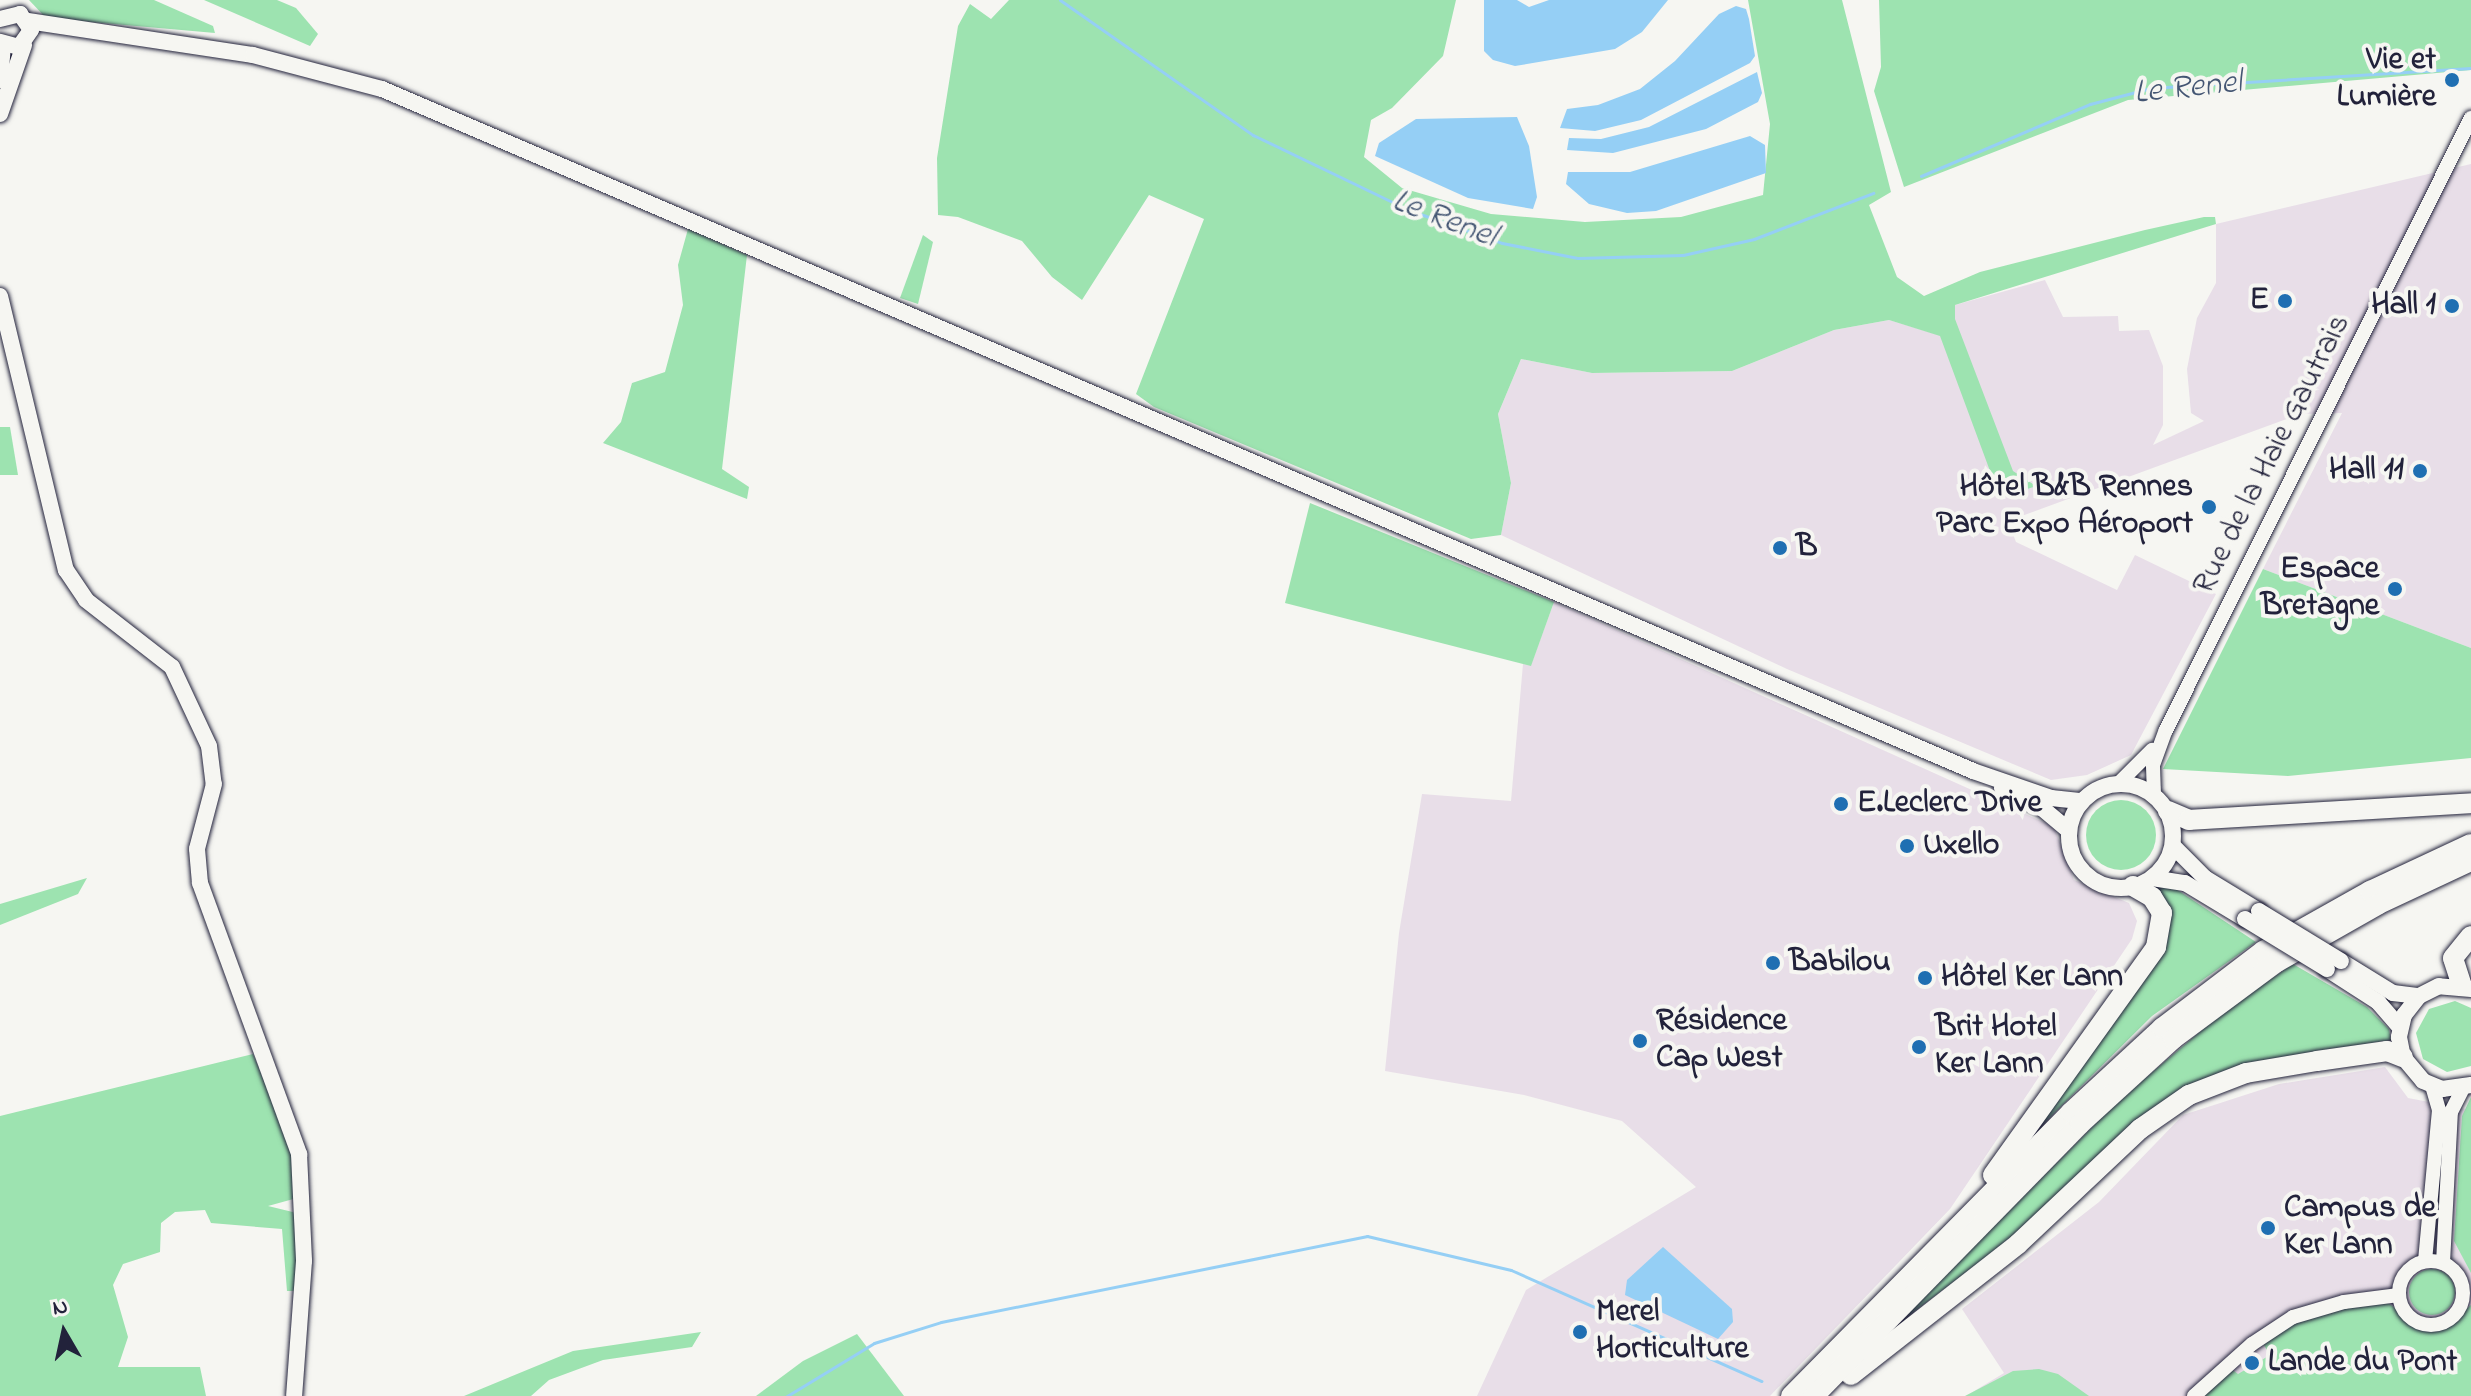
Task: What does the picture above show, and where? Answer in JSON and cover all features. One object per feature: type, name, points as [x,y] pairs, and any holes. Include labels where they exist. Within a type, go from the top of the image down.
[{"type":"highway","points":[[2168,811],[2189,820],[2471,803]]},
{"type":"highway","points":[[1791,1396],[2071,1112],[2162,1028],[2263,951],[2370,891],[2471,844]]},
{"type":"highway","points":[[1814,1396],[2088,1116],[2173,1039],[2249,981],[2326,932],[2471,861]]},
{"type":"highway","points":[[1784,1396],[1999,1168],[2156,947],[2162,913],[2142,882]]},
{"type":"highway","points":[[2466,988],[2453,958],[2471,936]]},
{"type":"highway","points":[[1828,1396],[1906,1329],[2018,1244],[2140,1129],[2189,1095],[2246,1073],[2387,1051],[2403,1057]]},
{"type":"main road","points":[[1,12],[20,12],[105,36],[253,55],[424,105],[1973,771],[2051,798],[2082,801],[2119,783],[2154,795],[2168,811],[2173,846],[2205,878],[2252,915]]},
{"type":"main road","points":[[0,114],[26,42],[20,12]]},
{"type":"main road","points":[[0,80],[2,44],[105,36]]},
{"type":"main road","points":[[0,296],[66,570],[86,600],[172,667],[209,746],[214,784],[197,849],[200,883],[299,1154],[304,1261],[294,1396]]},
{"type":"main road","points":[[1973,771],[2042,808],[2069,831]]},
{"type":"main road","points":[[2082,801],[2069,831],[2075,861],[2091,878],[2111,887],[2142,882],[2185,883],[2252,915],[2334,965],[2393,993],[2419,996]]},
{"type":"main road","points":[[2142,882],[2173,846]]},
{"type":"main road","points":[[2334,965],[2378,1002],[2400,1027],[2403,1057],[2414,1075],[2432,1086],[2467,1086]]},
{"type":"main road","points":[[2400,1027],[2419,996],[2439,986],[2466,988]]},
{"type":"street","name":"Rue de la Haie Gautrais","points":[[2154,795],[2153,765],[2166,730],[2471,118]]},
{"type":"street","name":"Rue de la Haie Gautrais","points":[[2119,783],[2139,768],[2166,730]]},
{"type":"street","points":[[2425,1261],[2439,1110],[2432,1086]]},
{"type":"street","points":[[2443,1263],[2451,1112],[2467,1086]]},
{"type":"street","points":[[2425,1261],[2443,1263],[2457,1273],[2463,1290],[2459,1310],[2448,1320],[2427,1325],[2414,1320],[2399,1295],[2404,1276],[2425,1261]]},
{"type":"street","points":[[2194,1396],[2270,1329],[2293,1317],[2344,1302],[2399,1295]]},
{"type":"shaded area","points":[[2471,164],[2471,648],[2263,569],[2342,413],[2300,414],[2008,521],[2016,542],[2117,590],[2135,555],[2216,594],[2131,755],[2087,775],[2051,780],[1787,669],[1501,535],[1511,483],[1498,414],[1521,359],[1592,373],[1732,371],[1834,330],[1889,320],[1939,335],[1955,305],[2045,280],[2063,317],[2118,316],[2119,331],[2149,330],[2163,366],[2163,425],[2153,445],[2204,421],[2191,413],[2187,369],[2197,318],[2216,283],[2216,224]]},
{"type":"shaded area","points":[[1554,602],[2054,827],[2074,880],[2129,903],[2137,921],[2132,939],[1950,1209],[1770,1396],[1477,1396],[1526,1290],[1696,1187],[1622,1121],[1524,1095],[1385,1071],[1399,933],[1422,794],[1511,801],[1523,664],[1531,665]]},
{"type":"shaded area","name":"Campus de Ker Lann","points":[[2385,1067],[2408,1098],[2471,1110],[2471,1396],[1966,1396],[2004,1373],[1962,1309],[2099,1202],[2183,1115],[2279,1084]]},
{"type":"green space","points":[[29,0],[154,0],[213,26],[215,33],[46,18]]},
{"type":"green space","points":[[204,0],[277,0],[296,8],[318,34],[310,46]]},
{"type":"green space","points":[[1009,0],[1456,0],[1443,56],[1392,108],[1371,120],[1364,157],[1402,188],[1491,214],[1585,222],[1681,217],[1763,195],[1770,124],[1748,0],[1842,0],[1891,192],[1869,205],[1897,277],[1924,296],[1980,272],[2145,230],[2204,217],[2215,217],[2216,224],[1955,305],[1955,319],[2013,471],[2036,486],[2000,498],[1940,336],[1889,320],[1834,330],[1732,371],[1592,373],[1521,359],[1498,414],[1511,483],[1501,535],[1471,539],[1154,407],[1136,394],[1204,219],[1149,195],[1082,300],[1052,277],[1022,241],[958,217],[938,215],[937,158],[958,26],[970,4],[991,19]]},
{"type":"green space","points":[[1879,0],[2471,0],[2471,70],[2128,100],[1904,187],[1874,91],[1881,67]]},
{"type":"green space","points":[[688,229],[747,255],[722,469],[749,487],[747,499],[603,443],[621,422],[632,383],[665,372],[683,305],[678,265]]},
{"type":"green space","points":[[923,235],[933,242],[918,304],[900,298]]},
{"type":"green space","points":[[0,427],[10,427],[18,475],[0,475]]},
{"type":"green space","points":[[1310,503],[1554,602],[1531,666],[1285,603]]},
{"type":"green space","points":[[2263,569],[2471,648],[2471,758],[2288,776],[2163,769]]},
{"type":"green space","points":[[2128,800],[2150,815],[2156,835],[2154,849],[2146,860],[2135,868],[2114,870],[2096,860],[2088,849],[2086,828],[2096,810],[2107,802]]},
{"type":"green space","points":[[87,878],[78,894],[0,925],[0,904]]},
{"type":"green space","points":[[2146,885],[2173,887],[2256,942],[2152,1016],[2016,1151],[2166,940]]},
{"type":"green space","points":[[2293,964],[2367,1007],[2389,1029],[2391,1040],[2247,1063],[2180,1091],[2044,1214],[1896,1325],[2116,1103],[2228,1008]]},
{"type":"green space","points":[[2455,1001],[2471,1008],[2471,1066],[2447,1072],[2423,1059],[2416,1033],[2429,1009]]},
{"type":"green space","points":[[253,1054],[290,1143],[297,1198],[268,1206],[305,1215],[303,1291],[287,1291],[282,1229],[211,1223],[205,1210],[175,1212],[161,1223],[160,1252],[123,1264],[113,1285],[128,1337],[118,1367],[200,1367],[206,1396],[0,1396],[0,1116]]},
{"type":"green space","points":[[2471,1097],[2471,1273],[2454,1241],[2462,1116]]},
{"type":"green space","points":[[2432,1269],[2448,1276],[2455,1292],[2448,1308],[2432,1315],[2416,1308],[2409,1292],[2416,1276]]},
{"type":"green space","points":[[2388,1303],[2424,1328],[2445,1326],[2471,1305],[2471,1396],[2199,1396],[2230,1368],[2238,1374],[2270,1355],[2262,1342],[2276,1332],[2327,1310]]},
{"type":"green space","points":[[701,1332],[692,1347],[603,1360],[549,1380],[531,1396],[464,1396],[573,1351]]},
{"type":"green space","points":[[857,1334],[904,1396],[756,1396],[803,1361]]},
{"type":"green space","points":[[2039,1369],[2058,1374],[2089,1396],[1965,1396],[2013,1371]]},
{"type":"water","points":[[1484,0],[1517,0],[1529,7],[1549,0],[1668,0],[1642,32],[1615,49],[1515,66],[1493,60],[1484,51]]},
{"type":"water","points":[[1736,6],[1746,9],[1749,19],[1755,56],[1750,63],[1641,120],[1595,131],[1560,128],[1567,109],[1598,105],[1640,89],[1675,61],[1719,14]]},
{"type":"water","points":[[1757,72],[1762,93],[1758,102],[1706,129],[1613,153],[1567,150],[1569,138],[1601,139],[1649,127]]},
{"type":"water","points":[[1517,117],[1529,146],[1537,197],[1533,209],[1468,198],[1375,156],[1379,143],[1416,119]]},
{"type":"water","points":[[1750,136],[1765,145],[1766,173],[1656,211],[1627,213],[1589,204],[1566,184],[1568,172],[1630,172]]},
{"type":"water","points":[[1663,1247],[1732,1309],[1733,1322],[1718,1339],[1625,1295],[1627,1280]]},
{"type":"waterway","name":"Le Renel","points":[[1060,0],[1253,135],[1409,210],[1502,243],[1578,258],[1683,255],[1754,239],[1873,193]]},
{"type":"waterway","name":"Le Renel","points":[[1921,176],[2090,104],[2151,88],[2471,68]]},
{"type":"waterway","points":[[787,1396],[874,1343],[941,1322],[1367,1236],[1511,1270],[1761,1381]]},
{"type":"place","name":"Vie et Lumière","points":[[2452,80]]},
{"type":"place","name":"E","points":[[2285,301]]},
{"type":"place","name":"Hall 1","points":[[2452,306]]},
{"type":"place","name":"Hall 11","points":[[2420,471]]},
{"type":"place","name":"Hôtel B&B Rennes Parc Expo Aéroport","points":[[2209,507]]},
{"type":"place","name":"B","points":[[1780,548]]},
{"type":"place","name":"Espace Bretagne","points":[[2395,589]]},
{"type":"place","name":"E.Leclerc Drive","points":[[1841,804]]},
{"type":"place","name":"Uxello","points":[[1907,846]]},
{"type":"place","name":"Babilou","points":[[1773,963]]},
{"type":"place","name":"Hôtel Ker Lann","points":[[1925,978]]},
{"type":"place","name":"Résidence Cap West","points":[[1640,1041]]},
{"type":"place","name":"Brit Hotel Ker Lann","points":[[1919,1047]]},
{"type":"place","name":"Campus de Ker Lann","points":[[2268,1228]]},
{"type":"place","name":"Merel Horticulture","points":[[1580,1332]]},
{"type":"place","name":"Lande du Pont","points":[[2252,1363]]}]
